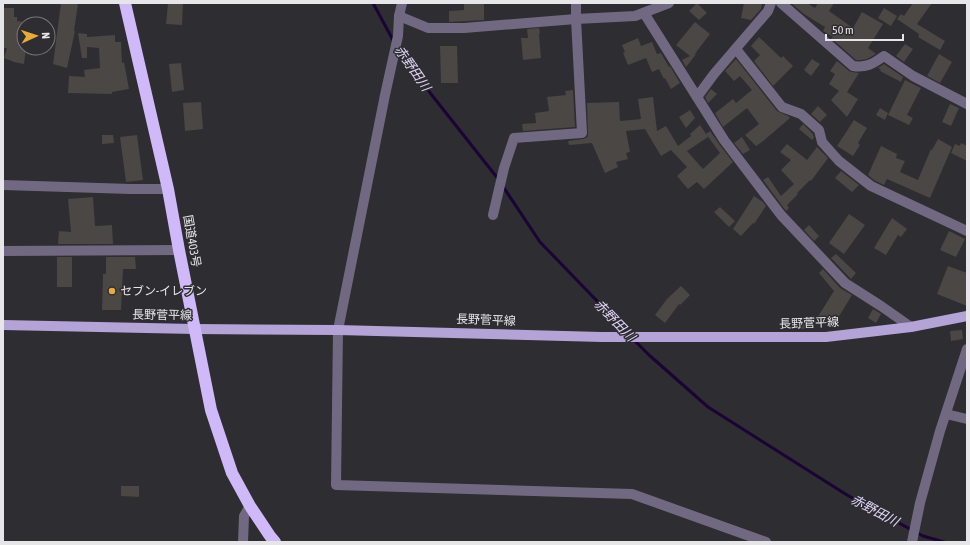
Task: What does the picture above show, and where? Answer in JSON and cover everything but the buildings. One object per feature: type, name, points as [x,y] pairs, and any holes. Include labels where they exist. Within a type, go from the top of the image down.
[{"type":"highway","name":"国道403号","points":[[125,3],[168,189],[210,410],[232,473],[250,506],[275,542]]},
{"type":"main road","name":"長野菅平線","points":[[3,325],[660,337],[826,337],[911,327],[967,316]]},
{"type":"street","points":[[402,3],[399,16],[398,36],[338,330],[336,485],[632,494],[766,542]]},
{"type":"street","points":[[493,215],[504,168],[514,138],[582,133],[576,3]]},
{"type":"street","points":[[399,16],[428,28],[464,28],[635,16],[669,3]]},
{"type":"street","points":[[697,97],[714,74],[768,11],[771,3]]},
{"type":"street","points":[[781,3],[853,66],[861,68],[873,64],[884,56],[913,76],[967,104]]},
{"type":"street","points":[[644,13],[724,140],[781,216],[845,283],[911,327]]},
{"type":"street","points":[[736,49],[782,108],[801,114],[819,130],[822,142],[840,161],[871,186],[967,231]]},
{"type":"street","points":[[3,185],[131,190],[168,189]]},
{"type":"street","points":[[3,251],[179,250]]},
{"type":"street","points":[[912,542],[920,503],[967,349]]},
{"type":"street","points":[[946,414],[967,419]]},
{"type":"street","points":[[243,542],[244,516],[250,506]]},
{"type":"waterway","name":"赤野田川","points":[[373,3],[394,42]]},
{"type":"waterway","name":"赤野田川","points":[[398,48],[431,94],[499,180]]},
{"type":"waterway","name":"赤野田川","points":[[502,185],[540,242],[629,334]]},
{"type":"waterway","name":"赤野田川","points":[[634,340],[708,407],[847,495],[923,536],[944,542]]},
{"type":"place","name":"セブン-イレブン","points":[[112,291]]}]
